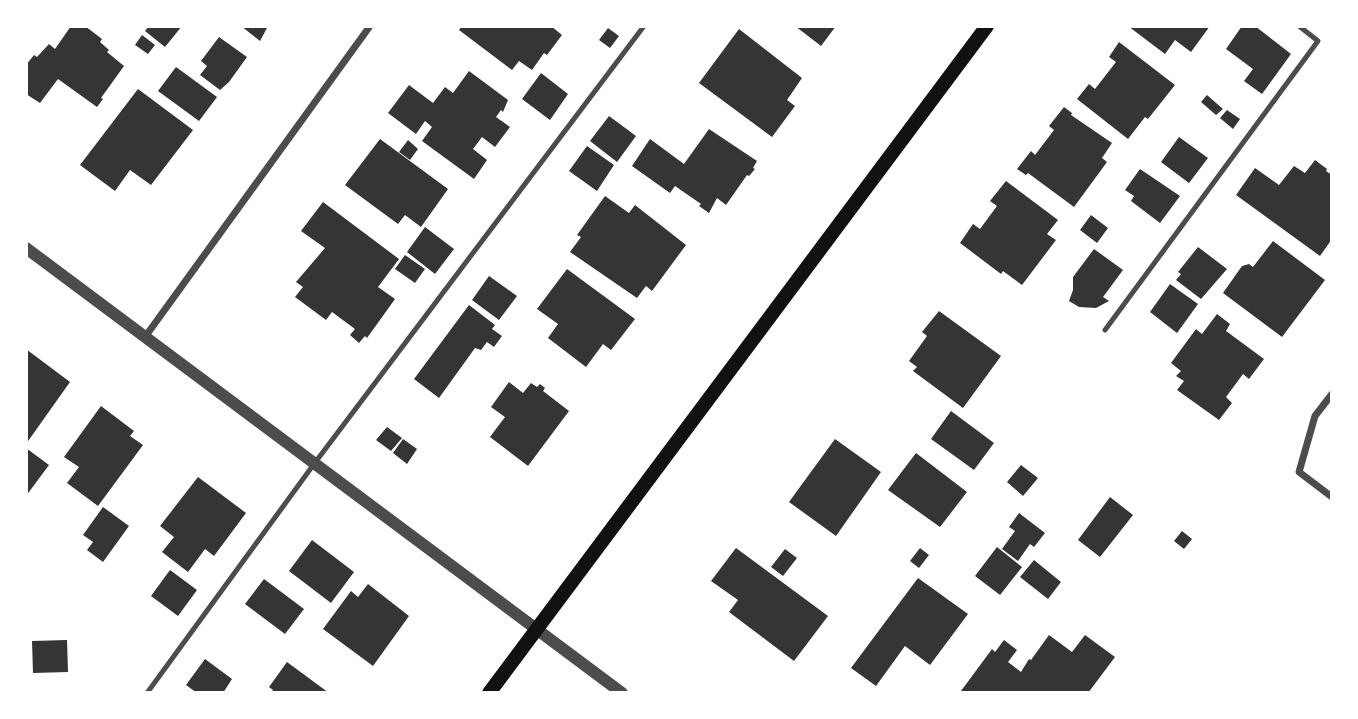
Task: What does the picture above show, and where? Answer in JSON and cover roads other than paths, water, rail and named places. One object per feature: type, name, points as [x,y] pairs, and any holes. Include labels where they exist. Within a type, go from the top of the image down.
[{"type":"main road","points":[[489,693],[987,26]]},
{"type":"street","points":[[145,337],[370,26]]},
{"type":"street","points":[[26,248],[622,693]]},
{"type":"street","points":[[1332,394],[1315,416],[1299,472],[1332,497]]},
{"type":"lane","points":[[146,693],[314,464],[644,26]]},
{"type":"lane","points":[[1105,330],[1318,41],[1299,26]]}]
